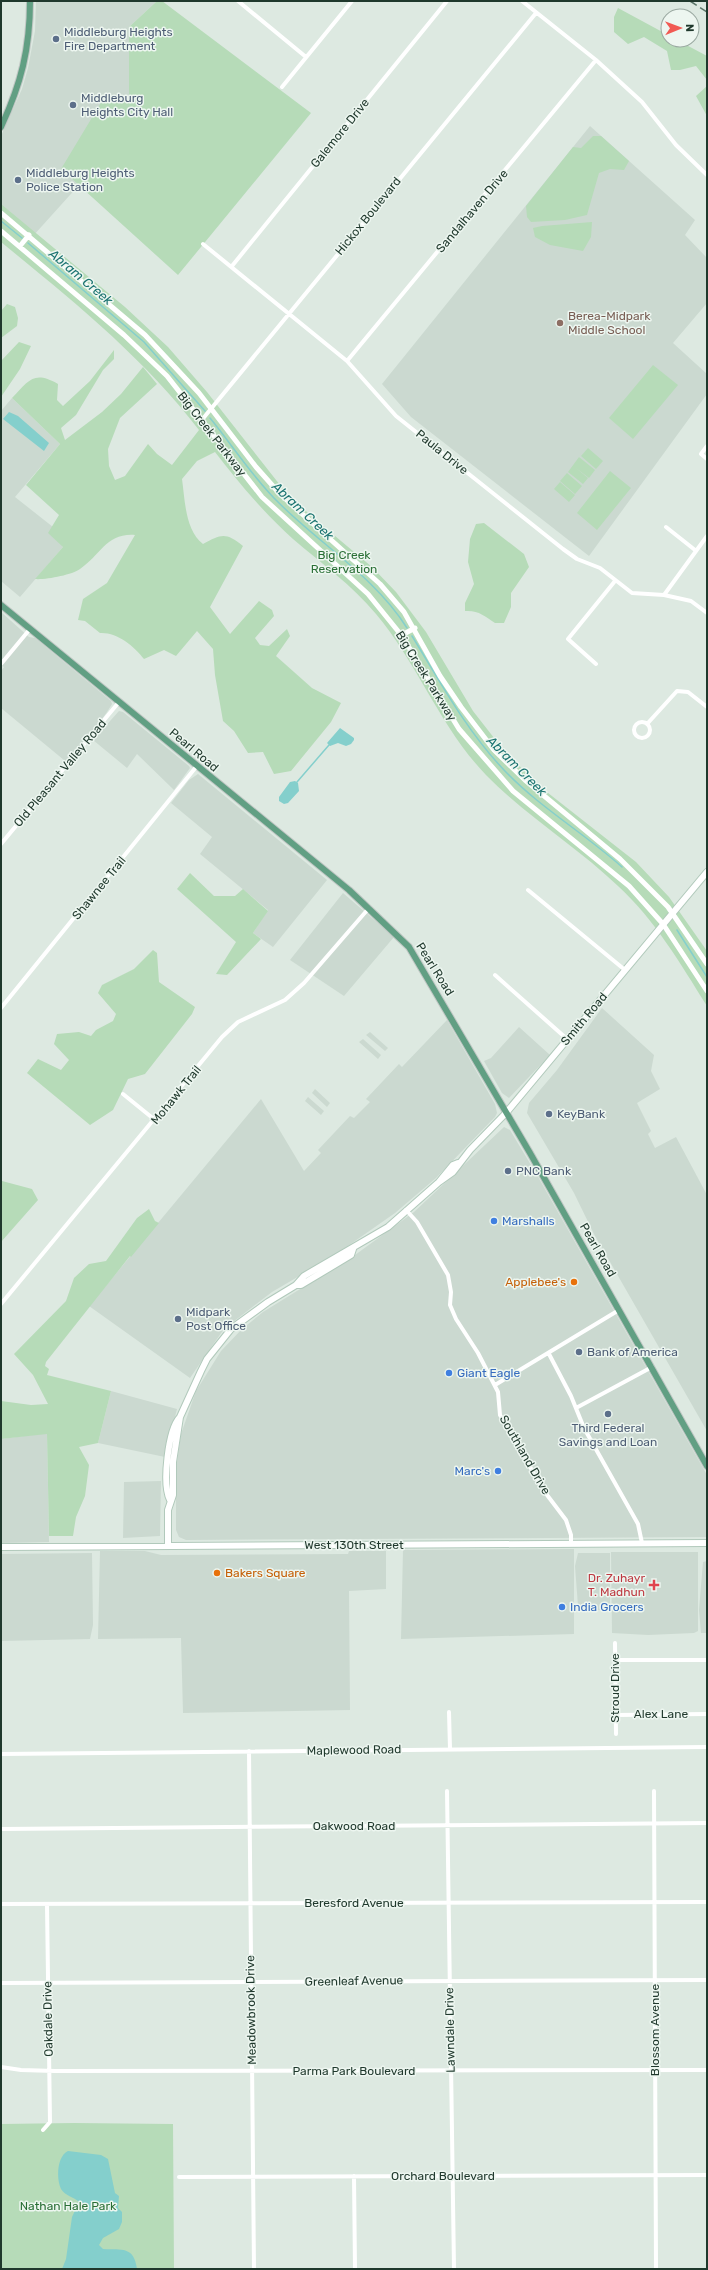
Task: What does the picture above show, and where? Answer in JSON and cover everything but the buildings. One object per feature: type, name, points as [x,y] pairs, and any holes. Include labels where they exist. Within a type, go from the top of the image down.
[{"type":"main road","points":[[1,127],[16,94],[25,58],[30,31],[30,1]]},
{"type":"main road","name":"Pearl Road","points":[[1,605],[369,908],[414,954],[652,1367],[707,1466]]},
{"type":"main road","name":"Smith Road","points":[[168,1545],[170,1500],[173,1495],[173,1462],[180,1417],[192,1388],[207,1359],[231,1329],[268,1302],[296,1285],[304,1276],[353,1249],[388,1227],[439,1182],[453,1165],[458,1163],[506,1113],[707,872]]},
{"type":"main road","name":"West 130th Street","points":[[1,1547],[707,1543]]},
{"type":"street","points":[[238,1],[306,57]]},
{"type":"street","points":[[282,87],[352,1]]},
{"type":"street","name":"Galemore Drive","points":[[232,266],[447,1]]},
{"type":"street","points":[[522,1],[596,60],[642,102],[676,145],[707,175]]},
{"type":"street","name":"Hickox Boulevard","points":[[201,420],[536,13]]},
{"type":"street","name":"Sandalhaven Drive","points":[[348,361],[596,60]]},
{"type":"street","name":"Big Creek Parkway","points":[[1,212],[146,335],[199,392],[256,467],[275,489],[368,572],[394,599],[414,628],[444,683],[494,750],[525,780],[620,859],[673,913],[707,964]]},
{"type":"street","name":"Big Creek Parkway","points":[[1,231],[138,347],[167,376],[262,497],[368,594],[402,635],[458,729],[513,791],[629,886],[663,924],[707,991]]},
{"type":"street","points":[[20,246],[29,235]]},
{"type":"street","name":"Paula Drive","points":[[203,244],[348,361],[396,416],[563,549],[577,558],[600,568],[632,594],[664,595],[691,601],[707,613]]},
{"type":"street","points":[[707,446],[701,454],[707,459]]},
{"type":"street","points":[[666,527],[695,550]]},
{"type":"street","points":[[664,595],[695,550],[707,536]]},
{"type":"street","points":[[596,664],[568,639],[615,581]]},
{"type":"street","points":[[402,635],[414,628]]},
{"type":"street","points":[[1,664],[30,629]]},
{"type":"street","points":[[647,724],[677,691],[688,692],[707,707]]},
{"type":"street","name":"Old Pleasant Valley Road","points":[[1,844],[119,702]]},
{"type":"street","name":"Shawnee Trail","points":[[1,1008],[196,767]]},
{"type":"street","points":[[528,890],[625,970]]},
{"type":"street","name":"Mohawk Trail","points":[[1,1304],[155,1120],[222,1037],[238,1022],[285,1000],[304,983],[369,908]]},
{"type":"street","points":[[494,975],[567,1039]]},
{"type":"street","points":[[123,1094],[155,1120]]},
{"type":"street","name":"Southland Drive","points":[[406,1210],[417,1222],[448,1275],[451,1292],[450,1305],[456,1319],[478,1353],[495,1385],[499,1397],[500,1415],[544,1491],[566,1520],[571,1535],[571,1544]]},
{"type":"street","points":[[495,1385],[549,1354],[619,1310]]},
{"type":"street","points":[[549,1354],[576,1408],[584,1428],[638,1524],[642,1543]]},
{"type":"street","points":[[576,1408],[652,1367]]},
{"type":"street","name":"Stroud Drive","points":[[615,1643],[616,1734]]},
{"type":"street","points":[[615,1660],[707,1660]]},
{"type":"street","points":[[449,1712],[450,1749]]},
{"type":"street","name":"Alex Lane","points":[[616,1715],[707,1714]]},
{"type":"street","name":"Maplewood Road","points":[[1,1754],[707,1747]]},
{"type":"street","name":"Meadowbrook Drive","points":[[249,1751],[254,2269]]},
{"type":"street","name":"Lawndale Drive","points":[[447,1791],[454,2269]]},
{"type":"street","name":"Blossom Avenue","points":[[654,1791],[656,2269]]},
{"type":"street","name":"Oakwood Road","points":[[1,1829],[707,1823]]},
{"type":"street","name":"Beresford Avenue","points":[[1,1904],[707,1902]]},
{"type":"street","name":"Oakdale Drive","points":[[43,2130],[50,2122],[47,1905]]},
{"type":"street","name":"Greenleaf Avenue","points":[[1,1983],[655,1979],[707,1980]]},
{"type":"street","name":"Parma Park Boulevard","points":[[1,2067],[21,2070],[49,2071],[707,2070]]},
{"type":"street","name":"Orchard Boulevard","points":[[179,2177],[707,2175]]},
{"type":"street","points":[[354,2176],[355,2269]]},
{"type":"shaded area","points":[[36,1],[157,1],[129,27],[129,101],[61,169],[79,185],[33,236],[1,210],[1,136],[22,89],[28,68],[35,31]]},
{"type":"shaded area","name":"Berea-Midpark Middle School","points":[[590,126],[695,220],[685,235],[707,258],[707,303],[673,343],[707,374],[707,394],[589,556],[411,417],[382,384]]},
{"type":"shaded area","points":[[12,398],[60,444],[15,497],[53,527],[63,547],[20,597],[1,581],[1,411]]},
{"type":"shaded area","points":[[1,612],[29,637],[35,638],[111,701],[112,704],[107,712],[70,765],[1,708],[1,671],[4,667],[1,665]]},
{"type":"shaded area","points":[[119,711],[123,712],[189,766],[190,768],[174,790],[137,754],[127,768],[93,740]]},
{"type":"shaded area","points":[[198,774],[327,880],[273,947],[253,933],[268,910],[200,854],[212,837],[171,803],[189,780]]},
{"type":"shaded area","points":[[343,893],[394,937],[344,996],[290,960]]},
{"type":"shaded area","points":[[602,1008],[654,1055],[651,1071],[660,1089],[637,1103],[651,1131],[648,1134],[655,1148],[676,1137],[707,1195],[707,1431],[594,1234],[574,1193],[527,1113],[529,1103],[557,1070]]},
{"type":"shaded area","points":[[447,1020],[495,1104],[497,1113],[495,1117],[436,1178],[395,1213],[335,1255],[272,1292],[233,1322],[228,1323],[190,1378],[89,1306],[261,1099],[304,1171],[321,1153],[318,1150],[350,1116],[354,1118],[370,1102],[366,1099],[399,1064],[402,1067]]},
{"type":"shaded area","points":[[519,1027],[550,1055],[509,1098],[502,1093],[484,1061],[491,1058]]},
{"type":"shaded area","points":[[370,1032],[388,1048],[385,1051],[366,1035]]},
{"type":"shaded area","points":[[363,1039],[381,1055],[378,1059],[359,1042]]},
{"type":"shaded area","points":[[315,1089],[330,1103],[327,1107],[312,1093]]},
{"type":"shaded area","points":[[308,1097],[324,1111],[321,1115],[305,1101]]},
{"type":"shaded area","points":[[504,1127],[510,1130],[537,1175],[707,1475],[707,1537],[186,1540],[179,1537],[176,1530],[176,1496],[177,1462],[181,1434],[196,1391],[221,1351],[241,1330],[263,1312],[355,1255],[414,1212]]},
{"type":"shaded area","points":[[111,1391],[177,1409],[165,1457],[98,1443]]},
{"type":"shaded area","points":[[47,1433],[49,1542],[1,1543],[1,1439]]},
{"type":"shaded area","points":[[161,1481],[160,1536],[123,1538],[124,1482]]},
{"type":"shaded area","points":[[574,1549],[574,1634],[401,1639],[403,1550]]},
{"type":"shaded area","points":[[100,1551],[145,1551],[161,1555],[348,1554],[349,1551],[386,1551],[386,1589],[349,1591],[350,1710],[183,1713],[181,1638],[98,1639]]},
{"type":"shaded area","points":[[611,1552],[698,1552],[698,1631],[694,1633],[648,1635],[612,1633]]},
{"type":"shaded area","points":[[92,1553],[93,1625],[90,1639],[1,1641],[1,1554]]},
{"type":"shaded area","points":[[578,1553],[610,1553],[610,1610],[581,1610],[578,1606],[575,1566]]},
{"type":"shaded area","points":[[707,1561],[707,1633],[701,1633],[699,1610],[703,1562]]},
{"type":"green space","points":[[157,1],[162,1],[311,113],[178,275],[61,169],[102,101],[129,101],[129,27]]},
{"type":"green space","points":[[618,8],[660,31],[660,47],[644,37],[628,44],[614,32],[614,17]]},
{"type":"green space","points":[[662,48],[692,48],[707,56],[707,80],[696,66],[680,70],[671,70],[667,51]]},
{"type":"green space","points":[[707,86],[707,116],[696,96]]},
{"type":"green space","points":[[593,136],[601,136],[629,161],[624,170],[610,169],[599,173],[587,215],[565,220],[531,222],[527,217],[526,206],[573,147],[581,148]]},
{"type":"green space","name":"Big Creek Reservation","points":[[1,204],[125,307],[168,347],[207,392],[280,485],[310,515],[372,567],[396,592],[426,632],[473,711],[505,752],[543,789],[636,862],[669,897],[707,951],[707,1006],[666,943],[644,913],[602,871],[534,818],[486,775],[455,737],[391,633],[367,603],[272,519],[215,452],[197,461],[182,479],[189,523],[197,538],[203,544],[214,538],[223,536],[232,538],[243,546],[210,607],[230,634],[259,601],[272,610],[274,616],[255,638],[260,645],[269,646],[287,629],[290,636],[276,656],[312,688],[341,703],[331,722],[291,771],[274,774],[263,752],[248,753],[234,731],[223,721],[215,675],[213,649],[197,631],[176,656],[164,650],[144,659],[135,649],[119,637],[106,633],[100,633],[85,621],[78,620],[83,599],[107,583],[135,535],[125,535],[110,541],[87,563],[76,571],[58,577],[35,579],[63,547],[48,533],[59,515],[26,485],[60,444],[12,398],[27,382],[32,379],[43,378],[58,384],[57,400],[63,406],[90,381],[114,350],[114,359],[103,370],[76,415],[61,428],[65,440],[102,412],[121,394],[143,367],[106,330],[1,242]],"holes":[[[143,367],[199,430],[172,465],[157,454],[148,444],[125,476],[115,480],[109,466],[108,449],[120,418],[157,384]]]},
{"type":"green space","points":[[592,222],[591,237],[583,251],[550,245],[535,237],[533,228],[542,226]]},
{"type":"green space","points":[[7,304],[15,307],[18,318],[17,326],[1,338],[1,311]]},
{"type":"green space","points":[[19,342],[31,346],[20,369],[1,397],[1,361]]},
{"type":"green space","points":[[653,365],[678,385],[633,439],[609,418]]},
{"type":"green space","points":[[588,448],[603,461],[596,469],[581,456]]},
{"type":"green space","points":[[579,457],[595,470],[589,478],[576,468],[588,478],[583,484],[568,472]]},
{"type":"green space","points":[[610,471],[631,488],[597,530],[577,513]]},
{"type":"green space","points":[[567,473],[582,486],[575,494],[560,481]]},
{"type":"green space","points":[[560,482],[575,495],[569,502],[554,489]]},
{"type":"green space","points":[[484,523],[524,554],[529,567],[511,593],[511,607],[504,623],[495,623],[478,613],[465,611],[465,603],[474,584],[468,562],[470,539],[476,524]]},
{"type":"green space","points":[[190,873],[214,896],[235,896],[243,889],[268,911],[253,933],[261,939],[227,975],[216,974],[236,942],[177,889]]},
{"type":"green space","points":[[153,950],[157,953],[159,982],[195,1007],[192,1014],[145,1074],[128,1079],[113,1110],[90,1125],[27,1073],[38,1059],[61,1070],[69,1060],[54,1044],[57,1034],[79,1032],[91,1036],[96,1030],[113,1021],[116,1014],[98,993],[102,985],[134,969]]},
{"type":"green space","points":[[2,1181],[32,1189],[38,1200],[1,1242]]},
{"type":"green space","points":[[149,1209],[155,1221],[159,1223],[131,1257],[130,1256],[46,1362],[45,1366],[49,1369],[47,1375],[111,1391],[98,1443],[79,1447],[89,1465],[85,1496],[76,1517],[73,1536],[49,1536],[47,1434],[1,1439],[1,1401],[31,1405],[48,1404],[33,1375],[14,1354],[66,1301],[74,1278],[89,1264],[106,1261],[137,1218]]},
{"type":"green space","name":"Nathan Hale Park","points":[[1,2124],[173,2124],[174,2269],[1,2269]]},
{"type":"water","points":[[9,412],[18,416],[49,443],[44,451],[3,419]]},
{"type":"water","points":[[340,728],[354,738],[354,740],[351,744],[346,746],[338,743],[330,746],[327,743]]},
{"type":"water","points":[[295,781],[298,783],[299,791],[288,803],[284,804],[279,801],[279,797],[290,782]]},
{"type":"water","points":[[68,2151],[101,2155],[108,2159],[115,2193],[119,2196],[118,2208],[122,2212],[122,2222],[119,2229],[103,2238],[99,2245],[103,2249],[121,2250],[130,2253],[133,2256],[137,2269],[62,2269],[66,2259],[72,2217],[79,2202],[65,2193],[59,2185],[58,2168],[64,2154]]},
{"type":"waterway","name":"Abram Creek","points":[[1,221],[22,238]]},
{"type":"waterway","name":"Abram Creek","points":[[28,243],[144,342],[205,411]]},
{"type":"waterway","name":"Abram Creek","points":[[210,418],[252,473],[279,503],[364,577],[394,610],[407,628]]},
{"type":"waterway","name":"Abram Creek","points":[[412,636],[444,689],[490,755],[532,796],[622,867]]},
{"type":"waterway","points":[[297,782],[329,745]]},
{"type":"waterway","name":"Abram Creek","points":[[677,930],[707,977]]},
{"type":"railway","points":[[690,1],[707,12]]},
{"type":"place","name":"Middleburg Heights Fire Department","points":[[56,39]]},
{"type":"place","name":"Middleburg Heights City Hall","points":[[73,105]]},
{"type":"place","name":"Middleburg Heights Police Station","points":[[18,180]]},
{"type":"place","name":"Berea-Midpark Middle School","points":[[560,323]]},
{"type":"place","name":"KeyBank","points":[[549,1114]]},
{"type":"place","name":"PNC Bank","points":[[508,1171]]},
{"type":"place","name":"Marshalls","points":[[494,1221]]},
{"type":"place","name":"Applebee's","points":[[574,1282]]},
{"type":"place","name":"Midpark Post Office","points":[[178,1319]]},
{"type":"place","name":"Bank of America","points":[[579,1352]]},
{"type":"place","name":"Giant Eagle","points":[[449,1373]]},
{"type":"place","name":"Third Federal Savings and Loan","points":[[608,1414]]},
{"type":"place","name":"Marc's","points":[[498,1471]]},
{"type":"place","name":"Bakers Square","points":[[217,1573]]},
{"type":"place","name":"Dr. Zuhayr T. Madhun","points":[[654,1585]]},
{"type":"place","name":"India Grocers","points":[[562,1607]]}]
